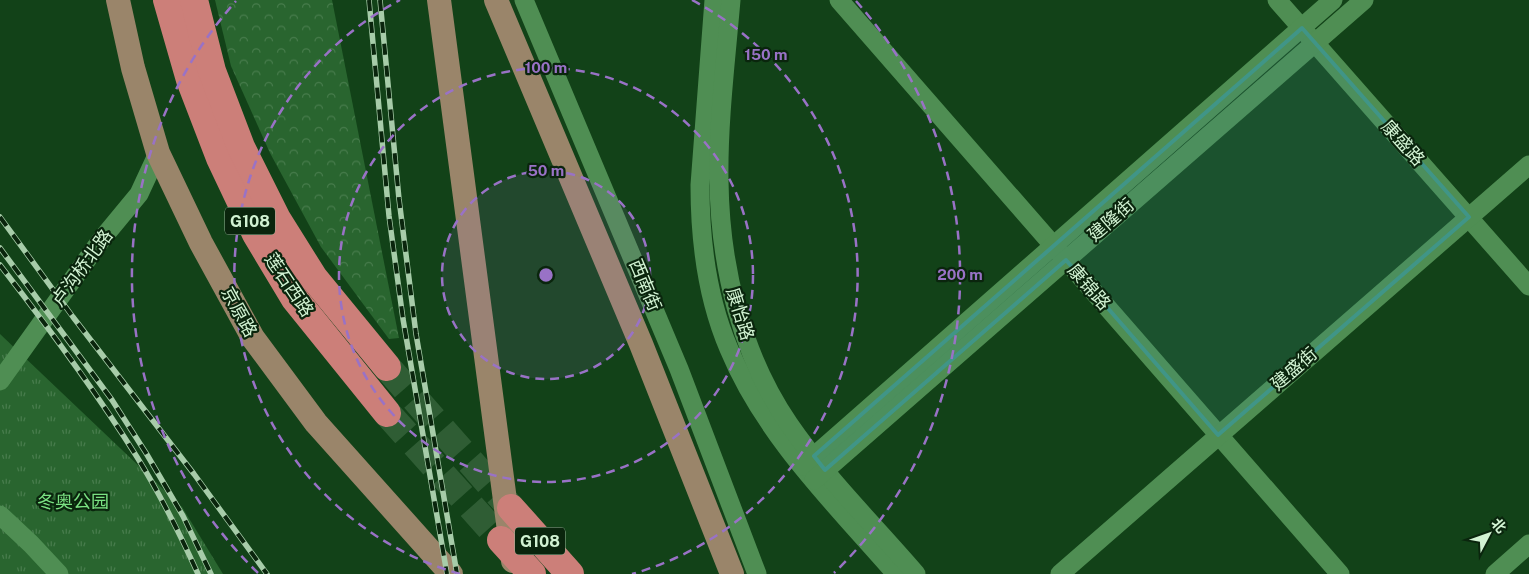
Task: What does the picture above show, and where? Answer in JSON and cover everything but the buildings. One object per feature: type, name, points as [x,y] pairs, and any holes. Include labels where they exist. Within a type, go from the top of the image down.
[{"type":"highway","name":"莲石西路","points":[[167,0],[190,80],[216,150],[256,234],[295,299],[387,413]]},
{"type":"highway","name":"莲石西路","points":[[194,0],[216,79],[241,147],[277,219],[314,278],[387,367]]},
{"type":"highway","name":"G108","points":[[511,508],[570,574]]},
{"type":"highway","name":"G108","points":[[501,540],[532,574]]},
{"type":"main road","name":"京原路","points":[[118,0],[133,68],[158,153],[201,243],[253,338],[316,423],[451,574]]},
{"type":"main road","points":[[438,0],[514,574]]},
{"type":"main road","points":[[496,0],[641,344],[732,574]]},
{"type":"street","name":"西南街","points":[[524,0],[679,368],[757,574]]},
{"type":"street","name":"康怡路","points":[[714,0],[700,185],[700,211],[711,294],[728,348],[748,387],[773,428],[916,574]]},
{"type":"street","name":"康怡路","points":[[730,0],[722,96],[719,181],[723,247],[738,316],[758,368],[772,397],[814,468],[896,574]]},
{"type":"street","name":"康锦路","points":[[839,0],[1340,574]]},
{"type":"street","name":"康盛路","points":[[1277,0],[1529,286]]},
{"type":"street","name":"建隆街","points":[[1060,254],[1333,0]]},
{"type":"street","name":"建隆街","points":[[814,468],[1060,254],[1315,43],[1364,0]]},
{"type":"street","name":"卢沟桥北路","points":[[0,381],[101,240],[139,194],[158,153]]},
{"type":"street","name":"建盛街","points":[[1060,574],[1529,165]]},
{"type":"street","points":[[0,515],[59,574]]},
{"type":"street","points":[[1494,574],[1529,544]]},
{"type":"highlighted area","points":[[1302,28],[1469,217],[1218,435],[1066,260],[825,470],[814,456]]},
{"type":"green space","points":[[215,0],[332,0],[399,338],[389,339],[321,247],[270,153],[231,66]]},
{"type":"green space","name":"冬奥公园","points":[[0,334],[182,507],[223,574],[0,574]]},
{"type":"tunnel","points":[[387,367],[511,508]]},
{"type":"tunnel","points":[[387,413],[501,540]]},
{"type":"railway","points":[[369,0],[389,216],[403,319],[447,574]]},
{"type":"railway","points":[[380,0],[399,199],[416,334],[457,574]]},
{"type":"railway","points":[[0,217],[267,574]]},
{"type":"railway","points":[[0,248],[112,400],[183,516],[211,574]]},
{"type":"railway","points":[[0,265],[105,407],[162,500],[198,574]]}]
